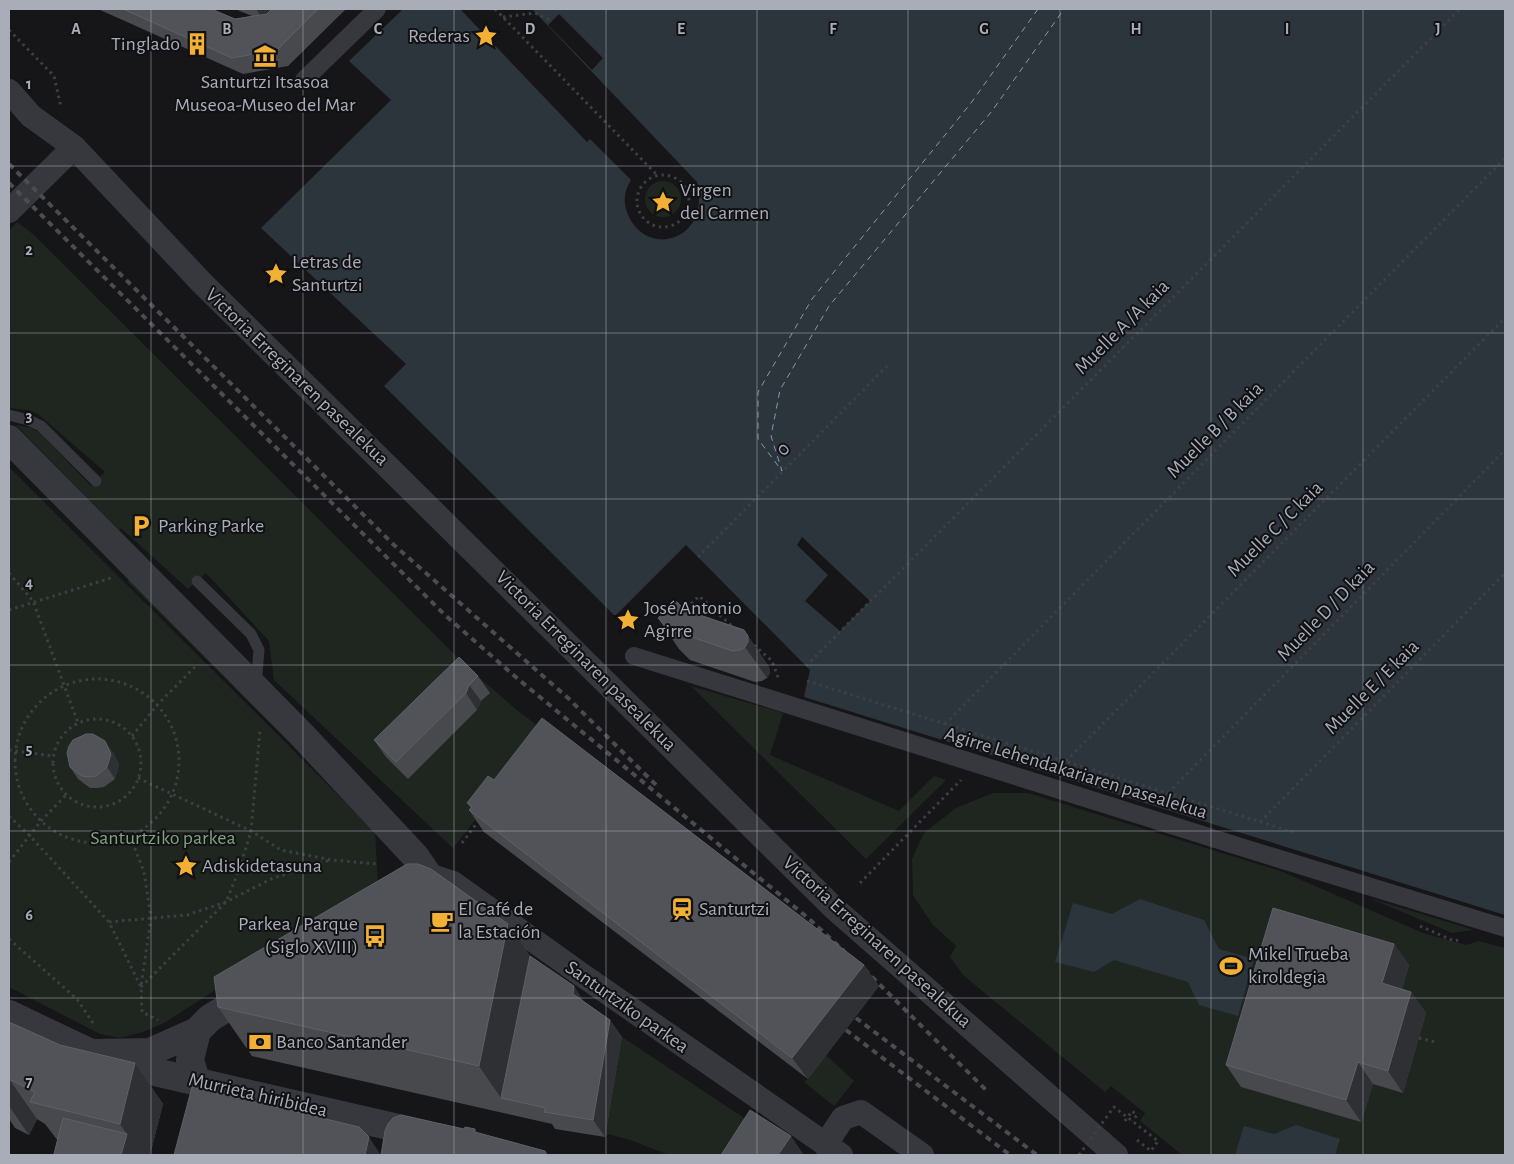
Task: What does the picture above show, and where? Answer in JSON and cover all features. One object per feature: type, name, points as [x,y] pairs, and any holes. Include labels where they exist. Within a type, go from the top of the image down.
[{"type":"street","points":[[304,80],[377,9]]},
{"type":"street","name":"Victoria Erreginaren pasealekua","points":[[9,91],[32,116],[74,147],[202,283],[835,909],[1116,1155]]},
{"type":"street","points":[[9,211],[74,147]]},
{"type":"street","points":[[9,440],[301,734],[415,856],[428,875],[409,898],[392,908]]},
{"type":"street","name":"Agirre Lehendakariaren pasealekua","points":[[634,656],[778,703],[1505,928]]},
{"type":"street","name":"Santurtziko parkea","points":[[428,875],[453,883],[582,976],[833,1150],[843,1118],[861,1112],[922,1155]]},
{"type":"street","points":[[93,1040],[150,1052],[197,1031],[210,1018],[276,978]]},
{"type":"street","name":"Murrieta hiribidea","points":[[9,1014],[93,1040],[193,1092],[399,1138],[449,1140]]},
{"type":"street","points":[[193,1092],[190,1060],[197,1031]]},
{"type":"lane","points":[[9,415],[41,426],[96,482]]},
{"type":"lane","points":[[197,581],[251,634],[259,650],[256,690]]},
{"type":"path","points":[[495,9],[657,174],[672,175],[679,179],[688,191],[690,198],[686,213],[676,224],[669,227],[661,227],[647,222],[642,217],[636,203],[637,195],[644,182],[657,174]]},
{"type":"path","name":"Muelle A /A kaia","points":[[806,666],[1460,9]]},
{"type":"path","points":[[503,17],[535,13],[552,21]]},
{"type":"path","points":[[9,30],[54,76],[63,113]]},
{"type":"path","name":"Muelle B / B kaia","points":[[945,724],[1505,158]]},
{"type":"path","name":"Muelle C / C kaia","points":[[1066,762],[1505,318]]},
{"type":"path","name":"0","points":[[698,557],[890,363]]},
{"type":"path","name":"Muelle D / D kaia","points":[[1168,793],[1505,450]]},
{"type":"path","points":[[9,573],[33,601],[78,723]]},
{"type":"path","name":"Muelle E / E kaia","points":[[1260,822],[1505,573]]},
{"type":"path","points":[[9,610],[119,575]]},
{"type":"path","points":[[679,616],[699,596],[735,629]]},
{"type":"path","points":[[660,640],[673,623]]},
{"type":"path","points":[[750,642],[772,661],[782,685],[778,703]]},
{"type":"path","points":[[132,736],[158,704],[203,659]]},
{"type":"path","points":[[89,678],[114,680],[138,689],[158,704],[172,724],[179,747],[179,772],[173,795],[158,816],[130,836],[114,842],[88,843],[63,836],[41,821],[25,801],[16,777],[15,750],[23,723],[40,700],[64,685],[89,678]]},
{"type":"path","points":[[807,681],[1296,833]]},
{"type":"path","points":[[92,719],[107,720],[121,726],[132,736],[139,749],[141,764],[138,778],[131,791],[120,801],[106,806],[92,807],[84,805],[66,795],[57,784],[53,770],[53,756],[58,742],[66,731],[78,723],[92,719]]},
{"type":"path","points":[[141,987],[226,902],[239,870],[251,831],[260,727]]},
{"type":"path","points":[[9,750],[53,756]]},
{"type":"path","points":[[860,883],[977,764]]},
{"type":"path","points":[[138,778],[251,831],[281,850],[331,860],[378,864]]},
{"type":"path","points":[[9,862],[41,821],[66,795]]},
{"type":"path","points":[[462,843],[484,814]]},
{"type":"path","points":[[9,816],[30,836],[109,922],[141,987]]},
{"type":"path","points":[[130,836],[144,872],[151,918],[141,987],[142,1012],[164,1023]]},
{"type":"path","points":[[109,922],[187,914],[226,902],[271,879],[331,860]]},
{"type":"path","points":[[9,938],[77,1000],[93,1040]]},
{"type":"path","points":[[1419,1038],[1435,1042]]},
{"type":"path","points":[[1079,1155],[1114,1107],[1158,1141],[1150,1151]]},
{"type":"path","points":[[1125,1120],[1132,1111],[1137,1115],[1132,1120]]},
{"type":"green space","points":[[663,181],[670,182],[676,186],[680,192],[680,206],[676,212],[670,216],[663,217],[656,216],[650,212],[646,206],[645,199],[646,192],[650,186],[656,182]]},
{"type":"green space","points":[[17,222],[33,234],[466,666],[518,711],[557,740],[509,777],[453,848],[274,680],[269,641],[206,573],[188,589],[121,528],[119,530],[16,425],[39,432],[91,486],[105,472],[38,414],[28,410],[9,408],[9,231]]},
{"type":"green space","name":"Santurtziko parkea","points":[[9,467],[375,832],[378,886],[164,1023],[143,1032],[120,1038],[100,1034],[9,987]]},
{"type":"green space","points":[[131,579],[284,736],[127,581]]},
{"type":"green space","points":[[691,686],[783,713],[770,755],[899,811],[934,776],[946,780],[866,859]]},
{"type":"green space","name":"Mikel Trueba kiroldegia","points":[[993,793],[1028,793],[1283,872],[1423,933],[1466,945],[1479,941],[1505,948],[1505,1155],[1182,1155],[1140,1121],[1145,1113],[1111,1086],[1105,1092],[963,975],[950,957],[956,946],[932,924],[913,895],[912,859],[924,833],[956,808]]},
{"type":"green space","points":[[1369,898],[1474,930],[1452,933]]},
{"type":"green space","points":[[622,1037],[765,1132],[750,1155],[669,1155],[630,1140],[608,1134],[605,1137]]},
{"type":"green space","points":[[826,1055],[854,1081],[834,1106],[804,1082]]},
{"type":"shaded area","points":[[403,9],[460,9],[587,142],[590,139],[631,180],[625,194],[626,209],[634,225],[646,235],[659,239],[673,238],[685,231],[694,220],[699,203],[697,182],[532,9],[1505,9],[1505,915],[804,697],[810,670],[686,545],[615,616],[384,386],[406,364],[261,228],[391,100],[349,61]]},
{"type":"shaded area","points":[[1140,899],[1204,920],[1219,949],[1254,959],[1238,1016],[1199,1005],[1188,982],[1114,960],[1094,972],[1055,962],[1073,903],[1112,914]]},
{"type":"shaded area","points":[[1296,1125],[1340,1139],[1335,1155],[1235,1155],[1244,1126],[1274,1134]]},
{"type":"pier","points":[[559,14],[603,58],[592,70],[548,25]]},
{"type":"pier","points":[[802,537],[870,601],[840,631],[805,601],[828,575],[797,545]]},
{"type":"building","points":[[123,9],[211,9],[235,19],[267,14],[272,9],[318,9],[277,50],[232,58]]},
{"type":"building","points":[[676,601],[685,610],[744,630],[748,636],[748,642],[745,647],[733,651],[668,629],[658,618]]},
{"type":"building","points":[[459,657],[478,676],[469,685],[466,693],[396,762],[374,740]]},
{"type":"building","name":"Santurtzi","points":[[542,718],[864,965],[792,1058],[469,810],[472,807],[467,803],[488,776],[494,780]]},
{"type":"building","points":[[86,734],[93,734],[105,741],[111,754],[107,767],[96,776],[82,776],[70,767],[67,753],[69,746],[73,740]]},
{"type":"building","points":[[407,864],[418,864],[431,869],[508,924],[479,1066],[218,1007],[214,977]]},
{"type":"building","points":[[1273,908],[1394,944],[1382,983],[1411,992],[1388,1071],[1358,1062],[1346,1100],[1226,1065]]},
{"type":"building","points":[[530,956],[574,986],[573,994],[610,1020],[593,1120],[544,1112],[546,1108],[501,1098]]},
{"type":"building","points":[[9,1022],[60,1045],[135,1063],[120,1124],[30,1102],[35,1092],[9,1079]]},
{"type":"building","points":[[192,1087],[359,1127],[369,1137],[365,1155],[174,1155]]},
{"type":"building","points":[[750,1110],[791,1136],[778,1155],[721,1155]]},
{"type":"building","points":[[401,1115],[464,1129],[465,1127],[475,1129],[475,1132],[545,1151],[547,1155],[381,1155],[388,1124],[393,1118]]},
{"type":"building","points":[[63,1118],[127,1134],[121,1155],[54,1154]]},
{"type":"ferry route","points":[[1038,9],[971,103],[812,299],[758,392],[758,439],[782,471],[771,436],[780,390],[829,306],[992,111],[1064,9]]},
{"type":"railway","points":[[9,164],[394,545],[568,698],[657,786]]},
{"type":"railway","points":[[9,183],[446,616],[518,679],[808,918],[844,951]]},
{"type":"railway","points":[[864,969],[987,1091]]},
{"type":"railway","points":[[856,1018],[1037,1155]]},
{"type":"railway","points":[[846,1030],[1010,1155]]},
{"type":"place","name":"Rederas","points":[[486,36]]},
{"type":"place","name":"Tinglado","points":[[197,44]]},
{"type":"place","name":"Santurtzi Itsasoa Museoa-Museo del Mar","points":[[265,56]]},
{"type":"place","name":"Virgen del Carmen","points":[[663,202]]},
{"type":"place","name":"Letras de Santurtzi","points":[[276,274]]},
{"type":"place","name":"Parking Parke","points":[[141,526]]},
{"type":"place","name":"José Antonio Agirre","points":[[628,620]]},
{"type":"place","name":"Adiskidetasuna","points":[[186,866]]},
{"type":"place","name":"Santurtzi","points":[[682,909]]},
{"type":"place","name":"El Café de la Estación","points":[[442,921]]},
{"type":"place","name":"Parkea / Parque (Siglo XVIII)","points":[[375,936]]},
{"type":"place","name":"Mikel Trueba kiroldegia","points":[[1231,966]]},
{"type":"place","name":"Banco Santander","points":[[260,1042]]}]
